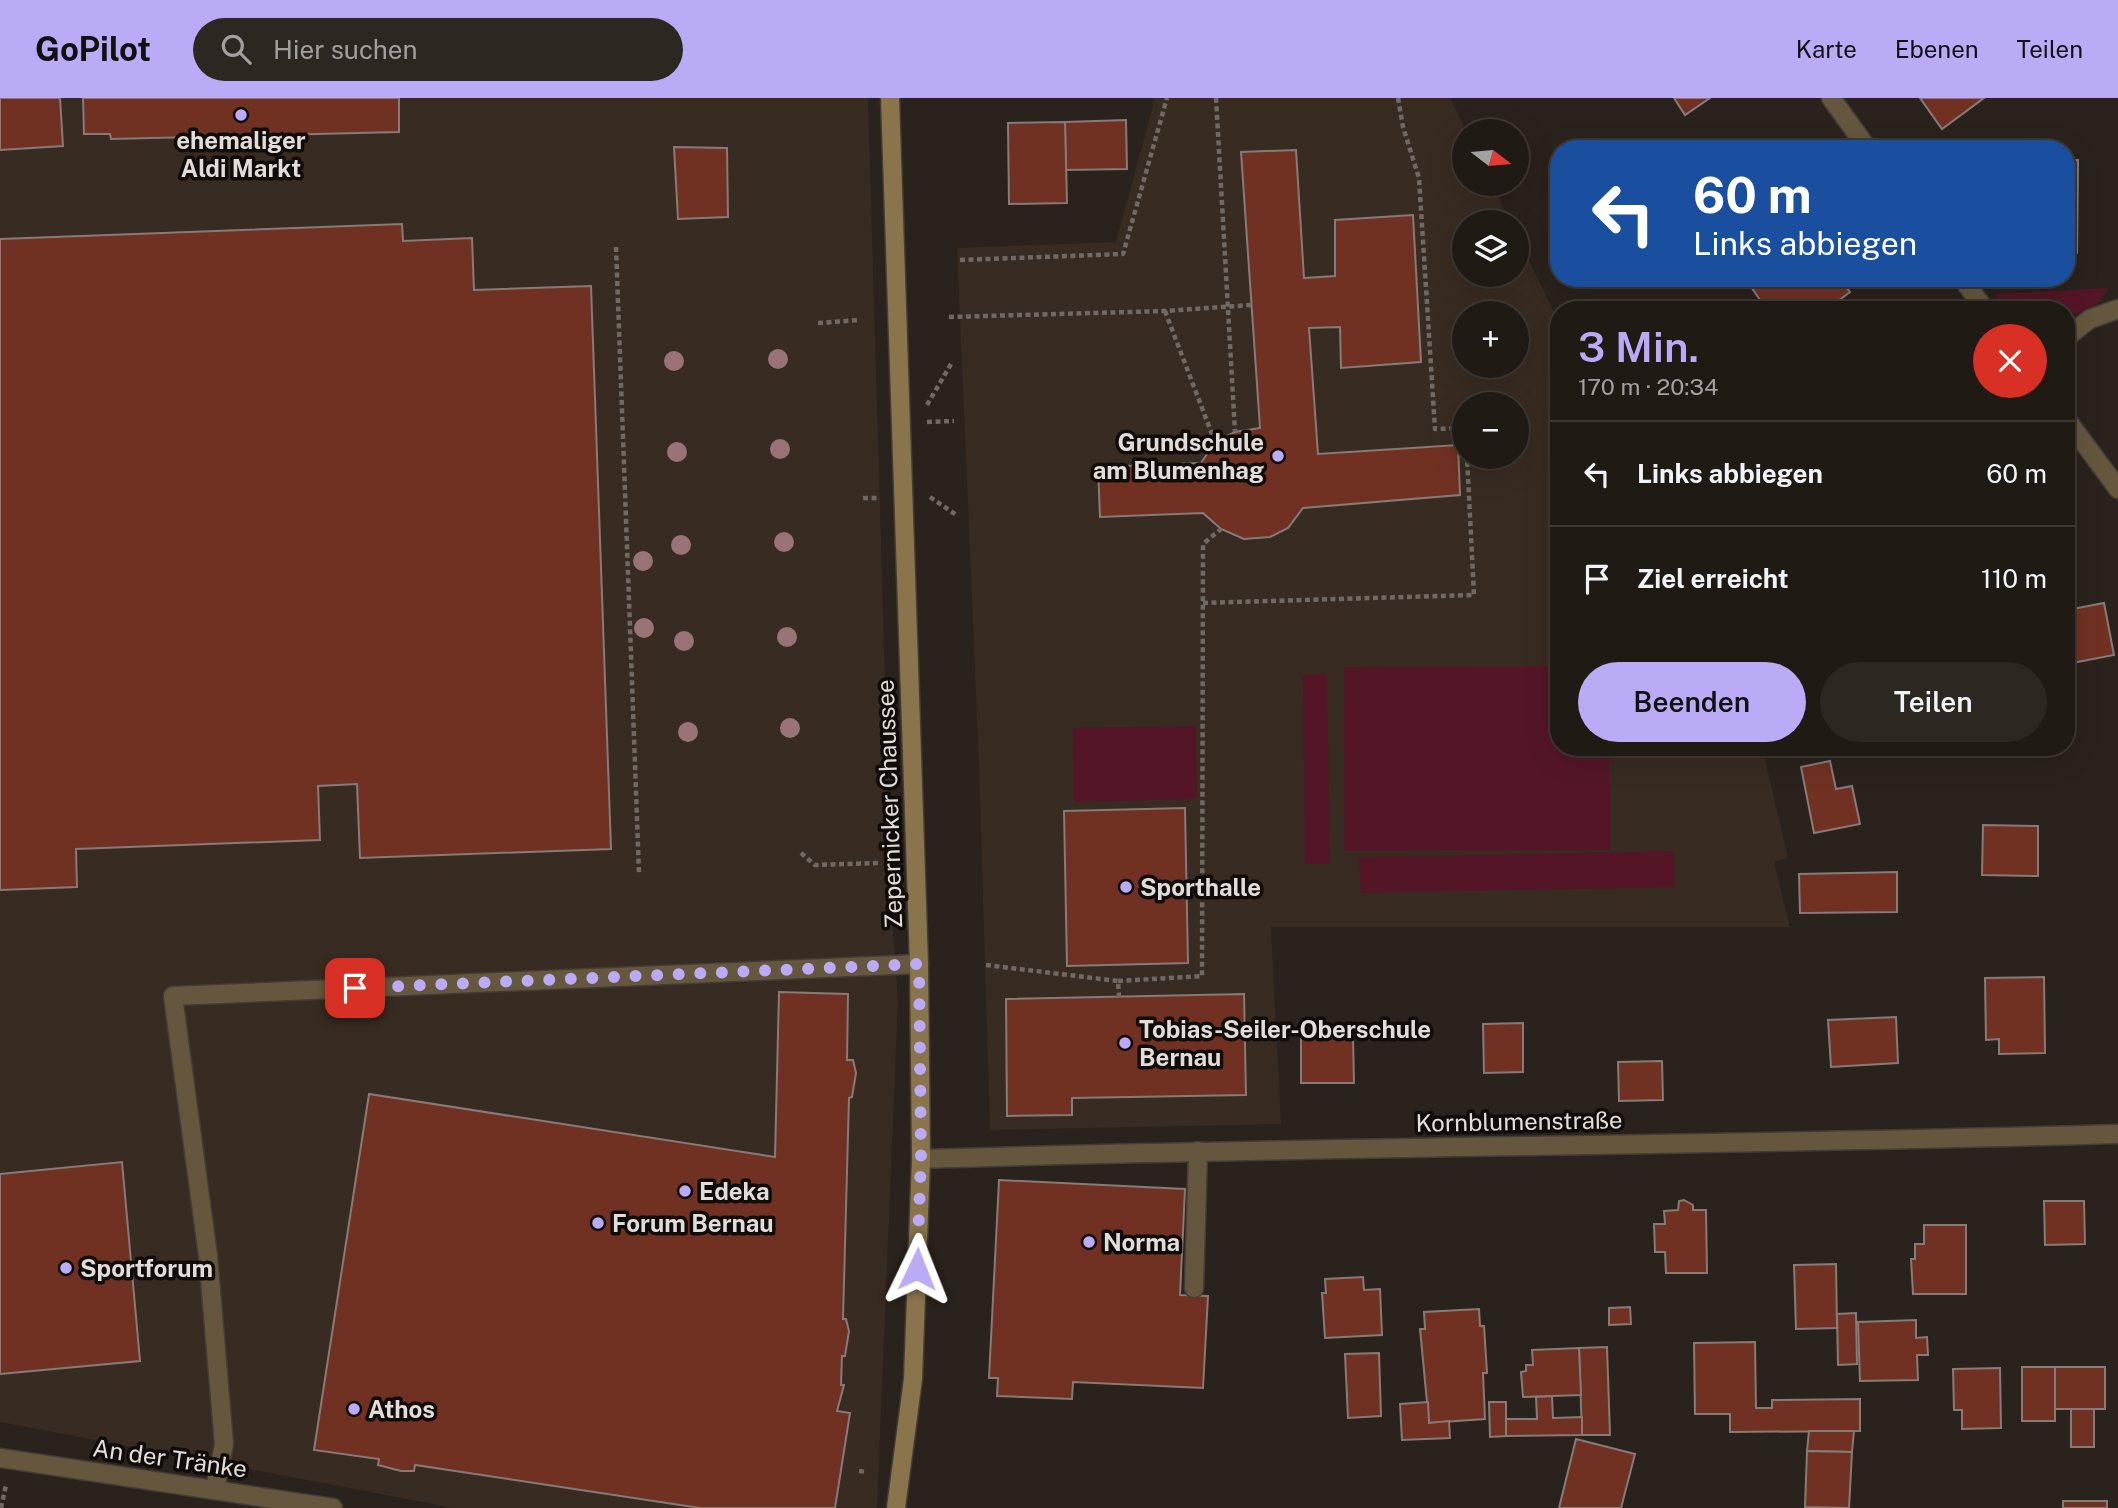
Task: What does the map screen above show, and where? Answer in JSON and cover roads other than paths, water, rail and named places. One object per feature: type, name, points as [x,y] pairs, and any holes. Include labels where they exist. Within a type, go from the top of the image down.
[{"type":"main road","name":"Zepernicker Chaussee","points":[[890,98],[919,964],[921,1159],[913,1379],[897,1508]]},
{"type":"street","points":[[1831,98],[1861,140]]},
{"type":"street","points":[[2075,331],[2090,319],[2118,309]]},
{"type":"street","points":[[2075,431],[2118,489]]},
{"type":"street","points":[[215,1489],[224,1444],[223,1430],[208,1256],[173,996],[919,964]]},
{"type":"street","name":"Kornblumenstraße","points":[[921,1159],[1198,1150],[1917,1140],[2118,1134]]},
{"type":"street","points":[[1194,1288],[1198,1150]]},
{"type":"street","name":"An der Tränke","points":[[0,1458],[215,1489],[270,1503],[333,1508]]},
{"type":"place","name":"ehemaliger Aldi Markt","points":[[241,115]]},
{"type":"place","name":"Grundschule am Blumenhag","points":[[1278,456]]},
{"type":"place","name":"Sporthalle","points":[[1126,887]]},
{"type":"place","name":"Tobias-Seiler-Oberschule Bernau","points":[[1125,1043]]},
{"type":"place","name":"Edeka","points":[[685,1191]]},
{"type":"place","name":"Forum Bernau","points":[[598,1223]]},
{"type":"place","name":"Norma","points":[[1089,1242]]},
{"type":"place","name":"Sportforum","points":[[66,1268]]},
{"type":"place","name":"Athos","points":[[354,1409]]}]
